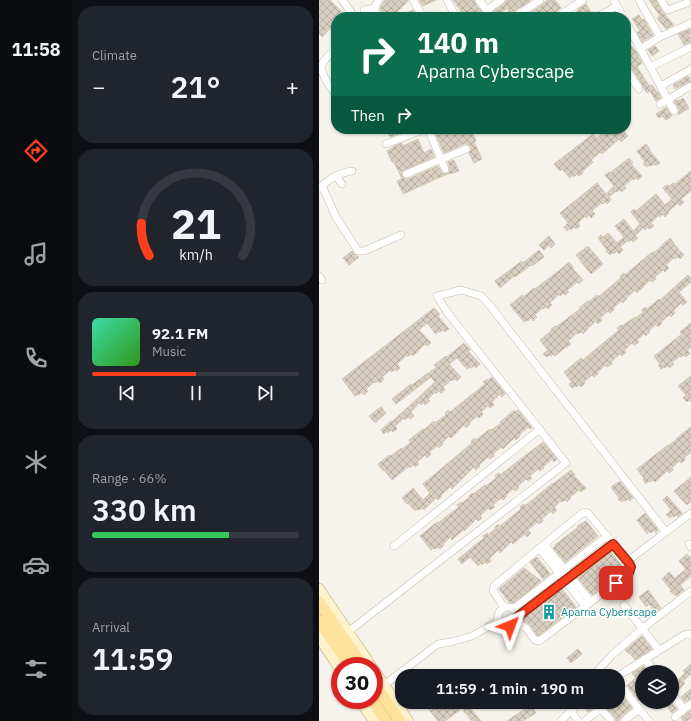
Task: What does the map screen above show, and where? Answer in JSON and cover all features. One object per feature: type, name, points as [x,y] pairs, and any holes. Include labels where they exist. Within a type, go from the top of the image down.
[{"type":"main road","points":[[319,602],[357,657]]},
{"type":"main road","points":[[319,620],[343,657]]},
{"type":"main road","points":[[383,691],[400,721]]},
{"type":"main road","points":[[378,709],[386,721]]},
{"type":"street","points":[[342,0],[351,12]]},
{"type":"street","points":[[376,12],[375,5],[379,0]]},
{"type":"street","points":[[413,0],[420,12]]},
{"type":"street","points":[[447,0],[453,12]]},
{"type":"street","points":[[479,0],[487,10],[501,0]]},
{"type":"street","points":[[527,12],[540,0]]},
{"type":"street","points":[[565,12],[583,0]]},
{"type":"street","points":[[639,0],[660,37]]},
{"type":"street","points":[[661,0],[668,10],[687,3]]},
{"type":"street","points":[[604,12],[616,3],[620,12]]},
{"type":"street","points":[[364,10],[375,8]]},
{"type":"street","points":[[640,48],[691,23]]},
{"type":"street","points":[[631,31],[674,111]]},
{"type":"street","points":[[650,67],[691,47]]},
{"type":"street","points":[[331,54],[322,64],[321,70],[322,75],[331,88]]},
{"type":"street","points":[[661,86],[691,69]]},
{"type":"street","points":[[631,77],[639,89]]},
{"type":"street","points":[[660,104],[691,86]]},
{"type":"street","points":[[386,144],[412,134]]},
{"type":"street","points":[[430,134],[445,169]]},
{"type":"street","points":[[406,174],[467,149]]},
{"type":"street","points":[[352,171],[341,173],[321,187],[326,194],[336,217],[357,249],[360,251],[401,236]]},
{"type":"street","points":[[336,176],[342,184]]},
{"type":"street","points":[[348,632],[566,463],[447,312],[437,296],[461,290],[481,296],[488,303],[666,532]]},
{"type":"street","points":[[394,546],[539,429]]},
{"type":"street","points":[[504,607],[493,591],[494,586],[581,514],[584,512],[588,513],[629,563],[631,567],[629,573],[539,641],[535,640],[526,628],[520,625],[517,618],[517,614],[513,609],[510,607],[504,607],[499,612],[499,621],[504,626],[513,625],[517,618],[613,544]]},
{"type":"street","points":[[633,557],[691,513]]},
{"type":"street","points":[[513,609],[607,536]]},
{"type":"street","points":[[542,546],[571,576],[588,604]]},
{"type":"street","points":[[542,546],[559,574],[588,604]]},
{"type":"street","points":[[319,588],[365,657]]},
{"type":"street","points":[[599,669],[612,655],[643,628],[691,591]]},
{"type":"street","points":[[624,604],[659,650]]},
{"type":"street","points":[[383,681],[438,644],[472,636],[499,621]]},
{"type":"street","points":[[625,672],[684,635],[691,635]]},
{"type":"street","points":[[319,637],[332,657]]},
{"type":"street","points":[[645,659],[650,665]]},
{"type":"street","points":[[383,689],[408,721]]},
{"type":"street","points":[[625,691],[635,704]]},
{"type":"street","points":[[679,703],[684,709]]},
{"type":"street","points":[[675,717],[691,704]]},
{"type":"street","points":[[366,709],[374,721]]},
{"type":"street","points":[[585,721],[595,709]]},
{"type":"street","points":[[601,709],[611,721]]},
{"type":"street","points":[[624,721],[639,709],[649,721]]},
{"type":"street","points":[[561,721],[571,711],[578,721]]},
{"type":"building","points":[[319,0],[330,0],[342,12],[331,12],[331,27],[322,37],[319,33]]},
{"type":"building","points":[[385,0],[408,0],[397,12],[383,12],[380,9]]},
{"type":"building","points":[[419,0],[436,0],[423,6]]},
{"type":"building","points":[[453,0],[474,0],[482,12],[461,12]]},
{"type":"building","points":[[506,0],[530,1],[513,12],[509,12],[507,8],[502,12],[495,12],[504,4]]},
{"type":"building","points":[[547,0],[555,0],[561,8],[555,12],[531,12]]},
{"type":"building","points":[[649,0],[656,0],[662,11],[674,25],[666,29],[657,18],[660,16]]},
{"type":"building","points":[[586,4],[591,12],[576,12],[578,9]]},
{"type":"building","points":[[639,15],[642,20],[644,19],[653,35],[642,42],[637,32],[640,31],[632,19]]},
{"type":"building","points":[[690,29],[691,33],[689,34],[691,42],[684,45],[678,34]]},
{"type":"building","points":[[655,46],[659,51],[652,56],[648,50]]},
{"type":"building","points":[[631,47],[637,53],[642,63],[637,67],[646,81],[650,86],[652,85],[661,98],[656,101],[650,91],[647,93],[644,89],[631,68]]},
{"type":"building","points":[[688,76],[691,81],[675,89],[673,85]]},
{"type":"building","points":[[683,98],[689,108],[678,115],[679,109],[674,101],[678,101]]},
{"type":"building","points":[[666,107],[672,116],[666,120],[662,116],[659,118],[656,114]]},
{"type":"building","points":[[388,134],[398,134],[390,137]]},
{"type":"building","points":[[436,134],[473,134],[476,141],[474,142],[482,159],[474,163],[469,153],[471,147],[467,144],[444,153]]},
{"type":"building","points":[[593,134],[597,138],[602,134],[626,134],[628,136],[621,142],[619,139],[602,154],[600,152],[591,160],[593,162],[579,176],[577,174],[570,178],[562,169],[560,171],[554,164]]},
{"type":"building","points":[[418,139],[424,153],[431,149],[434,157],[404,170],[401,174],[403,178],[408,179],[438,166],[442,173],[447,174],[450,169],[448,162],[454,160],[459,171],[450,173],[403,194],[397,181],[402,179],[387,151],[394,146],[402,143],[403,146]]},
{"type":"building","points":[[646,144],[660,163],[656,166],[654,164],[647,167],[643,164],[645,162],[637,151]]},
{"type":"building","points":[[629,158],[633,163],[631,164],[642,176],[638,180],[636,178],[633,180],[632,179],[624,186],[626,188],[622,192],[620,190],[617,192],[616,191],[609,197],[611,200],[607,204],[605,202],[603,204],[601,203],[592,211],[595,214],[591,218],[589,215],[586,218],[585,216],[578,223],[580,226],[576,229],[574,227],[567,231],[564,227],[568,223],[560,213],[597,183],[606,194],[614,186],[605,175],[609,172],[610,173]]},
{"type":"building","points":[[691,171],[691,191],[681,199],[684,202],[680,206],[678,203],[668,212],[669,213],[665,217],[663,214],[660,217],[659,215],[651,223],[654,226],[649,229],[647,227],[645,230],[643,228],[635,236],[638,238],[633,242],[631,240],[629,242],[627,241],[620,247],[623,250],[619,254],[617,251],[610,255],[606,251],[607,250],[598,238],[601,235],[603,237],[608,233],[617,243],[624,237],[615,226],[624,219],[633,231],[640,224],[631,212],[634,209],[636,211],[656,194],[665,205],[672,199],[663,188],[673,183],[675,184]]},
{"type":"building","points":[[549,236],[555,244],[551,248],[549,245],[544,250],[539,245]]},
{"type":"building","points":[[670,238],[684,255],[680,259],[678,257],[675,259],[673,258],[666,265],[669,268],[665,272],[663,270],[655,277],[656,279],[652,282],[650,280],[637,293],[635,290],[623,303],[621,301],[613,308],[614,310],[610,313],[608,311],[600,318],[602,320],[598,324],[596,321],[583,334],[581,332],[578,334],[577,333],[568,341],[571,344],[555,356],[553,354],[547,357],[543,354],[548,350],[540,340],[552,330],[551,329],[580,309],[579,308],[588,301],[589,302],[597,295],[598,297],[621,278],[620,276],[624,273],[625,275]]},
{"type":"building","points":[[588,246],[603,264],[591,274],[576,255]]},
{"type":"building","points":[[539,250],[544,257],[515,277],[514,276],[500,288],[495,281],[522,261],[523,263]]},
{"type":"building","points":[[352,251],[359,257],[349,265],[343,258]]},
{"type":"building","points":[[569,262],[573,267],[572,268],[583,280],[579,284],[577,282],[567,290],[569,292],[565,295],[563,293],[560,296],[559,294],[550,303],[552,305],[548,309],[546,307],[543,309],[542,308],[535,315],[537,317],[533,321],[531,318],[524,322],[510,305],[522,295],[523,297],[534,288],[535,289]]},
{"type":"building","points":[[688,275],[691,282],[679,292],[687,302],[683,305],[681,303],[673,311],[675,313],[671,317],[669,315],[658,327],[656,324],[646,336],[644,334],[637,340],[639,342],[634,345],[632,343],[624,351],[626,352],[622,356],[620,354],[611,362],[612,364],[607,367],[605,365],[597,373],[598,374],[594,377],[592,375],[581,387],[579,385],[572,388],[569,384],[572,382],[564,372],[581,358],[583,360],[619,330],[617,328],[621,325],[622,326],[635,317],[636,318],[643,312],[642,310],[645,307],[647,309],[659,299],[660,300]]},
{"type":"building","points":[[434,308],[440,314],[438,316],[449,329],[445,332],[443,330],[440,332],[439,331],[436,334],[427,323],[419,330],[431,343],[427,346],[425,344],[413,356],[411,354],[408,357],[407,355],[397,364],[400,368],[396,371],[394,369],[392,372],[390,370],[382,377],[384,379],[380,383],[378,381],[375,383],[374,382],[366,389],[368,391],[364,395],[362,392],[355,396],[342,379]]},
{"type":"building","points":[[691,323],[691,347],[687,351],[690,353],[686,357],[684,355],[681,357],[680,356],[672,362],[674,364],[670,368],[668,366],[661,369],[658,365],[660,364],[654,356],[682,334],[680,332]]},
{"type":"building","points":[[464,343],[470,350],[468,351],[480,364],[476,368],[474,366],[467,369],[457,358],[449,364],[461,377],[457,381],[455,379],[452,381],[451,380],[443,387],[445,390],[441,393],[439,391],[436,394],[435,392],[428,399],[430,401],[425,405],[423,402],[421,405],[419,403],[411,412],[414,416],[410,419],[408,417],[405,420],[404,418],[395,426],[397,429],[393,432],[391,430],[388,433],[387,431],[384,434],[381,430],[391,421],[392,422],[435,382],[431,377],[396,404],[392,399],[411,384],[412,385],[428,374],[436,367],[434,365],[446,356],[447,357]]},
{"type":"building","points":[[691,376],[691,402],[689,400],[687,402],[683,398],[686,395],[678,386]]},
{"type":"building","points":[[492,377],[505,394],[502,397],[500,394],[492,402],[494,405],[490,408],[488,406],[481,412],[483,414],[479,418],[477,416],[466,428],[464,425],[451,438],[449,436],[439,448],[437,446],[429,452],[431,454],[427,458],[425,455],[417,462],[419,464],[415,467],[413,465],[410,468],[409,466],[392,480],[384,470],[383,471],[378,464],[401,448],[402,449],[411,442],[409,440],[419,432],[423,429],[424,430],[434,421],[435,423],[446,415],[445,413],[448,410],[450,412],[485,384],[483,382]]},
{"type":"building","points":[[381,407],[386,413],[375,423],[369,416]]},
{"type":"building","points":[[514,410],[515,412],[518,410],[532,428],[530,429],[528,427],[516,440],[514,438],[503,449],[501,447],[493,454],[494,456],[490,459],[488,457],[476,470],[474,467],[452,489],[450,487],[438,500],[436,498],[424,510],[422,508],[415,511],[402,498],[413,488],[423,500],[430,493],[423,484],[472,443],[471,441],[475,438],[476,440],[490,429],[491,430],[501,423],[500,422]]},
{"type":"building","points":[[691,427],[691,452],[684,458],[685,460],[681,463],[679,461],[672,468],[673,470],[669,473],[667,471],[655,482],[653,480],[646,484],[643,480],[644,478],[637,469]]},
{"type":"building","points":[[543,442],[557,459],[554,462],[552,459],[540,471],[538,469],[530,476],[532,478],[528,481],[526,479],[518,486],[519,488],[515,491],[513,489],[503,500],[501,498],[493,505],[495,507],[490,510],[488,508],[480,516],[482,518],[478,521],[476,519],[452,540],[450,537],[440,549],[438,547],[431,550],[420,536],[459,507],[457,505],[470,497],[469,496],[472,493],[473,494],[485,485],[486,486],[496,478],[495,476],[499,473],[500,475]]},
{"type":"building","points":[[571,470],[575,475],[574,476],[586,488],[581,492],[579,490],[570,497],[571,498],[567,502],[565,500],[562,502],[561,501],[554,507],[557,510],[553,514],[551,511],[542,519],[543,521],[539,524],[537,522],[528,530],[531,533],[527,537],[525,534],[513,544],[511,542],[500,553],[498,550],[489,559],[491,561],[487,564],[485,562],[478,566],[470,557],[462,564],[458,559],[484,538],[483,536],[487,533],[488,535],[496,528],[495,527],[498,524],[500,526],[521,509],[520,507],[524,504],[525,506]]},
{"type":"building","points":[[691,477],[691,501],[687,505],[674,491]]},
{"type":"building","points":[[620,481],[633,498],[630,501],[628,499],[622,502],[618,499],[619,498],[611,487]]},
{"type":"building","points":[[667,496],[682,513],[678,517],[676,515],[670,518],[666,515],[671,510],[663,500]]},
{"type":"building","points":[[645,513],[658,530],[656,533],[654,530],[651,533],[649,531],[647,534],[637,520]]},
{"type":"building","points":[[586,521],[598,536],[565,562],[553,548],[578,527],[577,526]]},
{"type":"building","name":"Aparna Cyberscape","points":[[611,552],[625,570],[592,595],[578,578]]},
{"type":"building","points":[[687,554],[691,558],[691,576],[680,585],[684,590],[676,596],[670,591],[671,590],[662,579],[669,572],[675,578],[686,569],[679,561]]},
{"type":"building","points":[[537,557],[550,574],[543,579],[530,562]]},
{"type":"building","name":"Aparna Cyberscape","points":[[524,568],[541,581],[511,605],[499,589]]},
{"type":"building","name":"Aparna Cyberscape","points":[[562,589],[576,607],[538,636],[530,625],[522,619]]},
{"type":"building","points":[[648,590],[661,608],[656,612],[649,604],[646,607],[639,597]]},
{"type":"building","points":[[642,636],[652,649],[635,660],[630,653],[629,654],[625,650]]},
{"type":"building","points":[[578,649],[582,654],[571,663],[567,658]]},
{"type":"building","points":[[691,664],[691,674],[683,681],[685,683],[679,690],[679,679],[685,673],[683,671]]},
{"type":"building","points":[[635,679],[635,696],[627,685]]},
{"type":"building","points":[[691,689],[691,699],[685,702],[681,697]]},
{"type":"building","points":[[625,699],[632,708],[621,717],[619,721],[616,721],[608,709],[625,709]]},
{"type":"building","points":[[429,709],[461,709],[445,721],[438,721]]},
{"type":"building","points":[[471,709],[481,721],[472,721],[463,710]]},
{"type":"building","points":[[525,709],[534,709],[536,713],[523,721],[507,721]]},
{"type":"building","points":[[669,709],[677,709],[672,713]]},
{"type":"building","points":[[691,710],[691,718],[687,721],[683,721],[681,718]]},
{"type":"place","name":"Aparna Cyberscape","points":[[549,612]]},
{"type":"route","points":[[510,626],[515,623],[517,617],[613,544],[631,567],[629,573],[616,583]]}]
